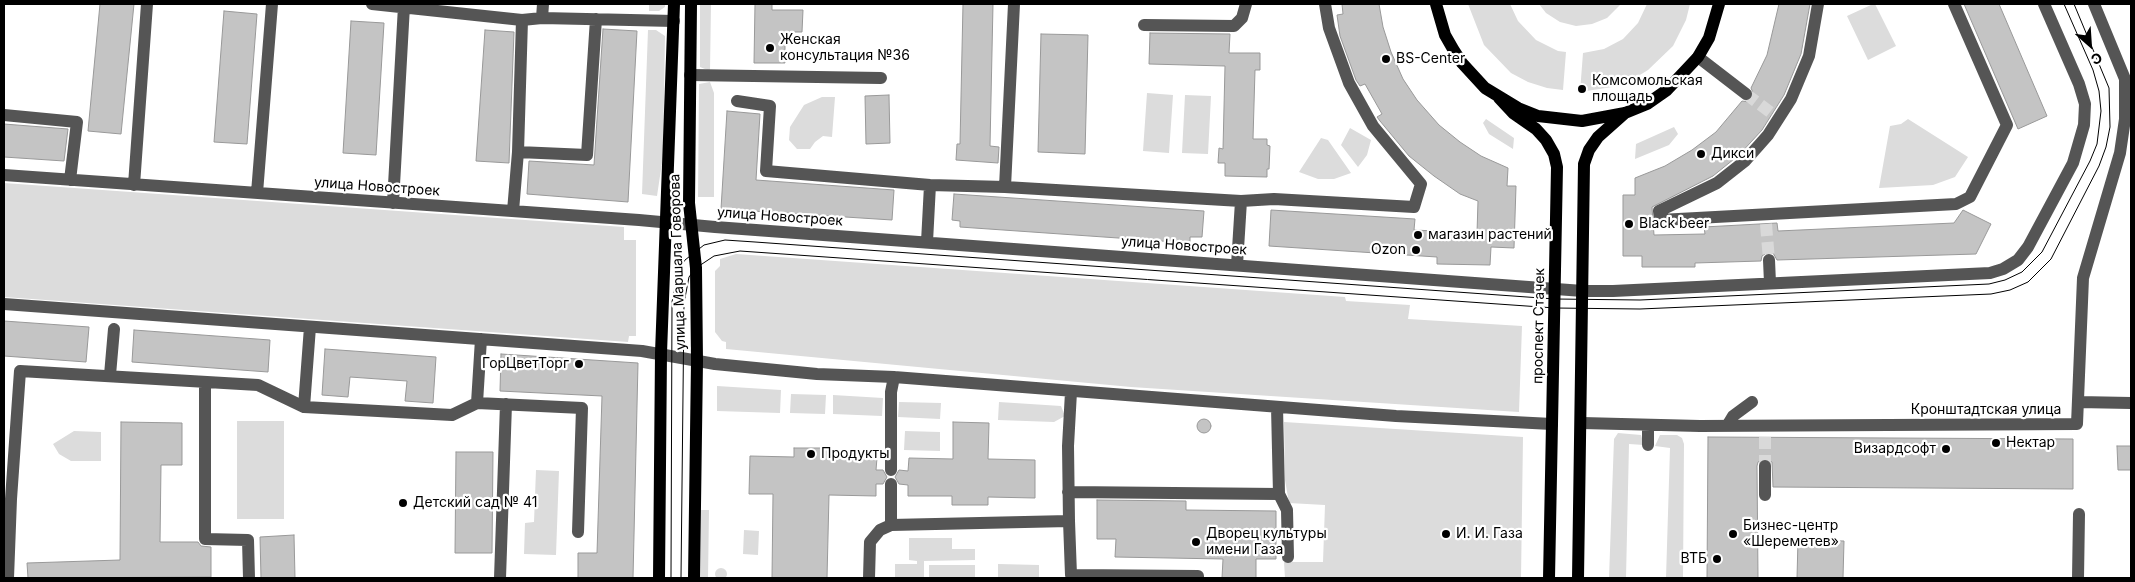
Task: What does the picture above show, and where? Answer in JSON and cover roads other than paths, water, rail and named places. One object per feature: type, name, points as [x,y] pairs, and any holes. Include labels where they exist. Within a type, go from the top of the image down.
[{"type":"main road","name":"улица Маршала Говорова","points":[[659,578],[661,353],[674,4]]},
{"type":"main road","name":"улица Маршала Говорова","points":[[691,4],[689,203],[696,268],[697,361],[694,578]]},
{"type":"main road","points":[[1436,4],[1445,35],[1457,56],[1473,76],[1499,98],[1538,116],[1582,121],[1625,113],[1647,104],[1667,90],[1698,57],[1709,38],[1719,4]]},
{"type":"main road","name":"проспект Стачек","points":[[1499,98],[1512,112],[1536,129],[1554,154],[1557,167],[1549,578]]},
{"type":"main road","points":[[1578,578],[1582,423],[1584,164],[1589,150],[1598,137],[1625,113]]},
{"type":"street","points":[[134,184],[146,4]]},
{"type":"street","points":[[257,193],[272,4]]},
{"type":"street","points":[[372,4],[522,20],[542,18],[674,21]]},
{"type":"street","points":[[542,18],[543,4]]},
{"type":"street","points":[[1005,187],[1014,4]]},
{"type":"street","points":[[1144,25],[1234,26],[1242,18],[1246,4]]},
{"type":"street","points":[[736,101],[770,106],[766,170],[930,185],[1005,187],[1241,202],[1274,199],[1414,207],[1421,184],[1373,126],[1349,82],[1329,28],[1325,4]]},
{"type":"street","points":[[1818,4],[1809,56],[1791,99],[1777,116],[1768,135],[1745,161],[1717,183],[1659,211],[1660,220],[1766,219],[1956,204],[1970,197],[2007,125],[1954,4]]},
{"type":"street","points":[[1555,289],[1583,291],[1770,283],[1990,273],[2003,269],[2018,260],[2028,247],[2073,163],[2084,125],[2085,104],[2079,84],[2044,4]]},
{"type":"street","name":"Кронштадтская улица","points":[[1582,423],[1648,425],[1687,420],[1765,432],[2077,424],[2083,278],[2120,153],[2126,119],[2125,79],[2094,4]]},
{"type":"street","points":[[392,203],[404,6]]},
{"type":"street","points":[[518,152],[587,155],[596,19]]},
{"type":"street","points":[[513,211],[518,152],[522,20]]},
{"type":"street","points":[[1698,57],[1746,94]]},
{"type":"street","points":[[690,75],[881,78]]},
{"type":"street","points":[[4,115],[77,122],[70,180]]},
{"type":"street","name":"улица Новостроек","points":[[4,175],[1555,289]]},
{"type":"street","points":[[927,242],[930,185]]},
{"type":"street","points":[[1237,265],[1241,202]]},
{"type":"street","points":[[1769,260],[1770,283]]},
{"type":"street","points":[[4,304],[661,353],[697,361],[817,374],[894,377],[1276,407],[1552,424]]},
{"type":"street","points":[[304,407],[310,327]]},
{"type":"street","points":[[110,375],[114,329]]},
{"type":"street","points":[[477,403],[481,339]]},
{"type":"street","points":[[8,578],[11,499],[20,370],[258,385],[304,407],[452,415],[477,403],[582,408],[578,532]]},
{"type":"street","points":[[891,470],[890,425],[894,377]]},
{"type":"street","points":[[205,382],[205,539],[248,540],[248,578]]},
{"type":"street","points":[[1071,392],[1068,435],[1071,575],[1198,576],[1198,578]]},
{"type":"street","points":[[1727,426],[1733,416],[1752,402]]},
{"type":"street","points":[[2078,402],[2131,403]]},
{"type":"street","points":[[500,578],[506,404]]},
{"type":"street","points":[[1276,407],[1278,494],[1287,510],[1288,557]]},
{"type":"street","points":[[1648,425],[1648,445]]},
{"type":"street","points":[[1765,466],[1766,495]]},
{"type":"street","points":[[891,484],[891,525]]},
{"type":"street","points":[[1068,492],[1278,494]]},
{"type":"street","points":[[2078,578],[2079,514]]},
{"type":"street","points":[[869,578],[870,542],[880,530],[891,525],[1069,521]]},
{"type":"tunnel","points":[[1746,94],[1774,115]]},
{"type":"tunnel","points":[[1766,224],[1769,260]]},
{"type":"tunnel","points":[[1765,437],[1765,466]]},
{"type":"tram line","points":[[671,578],[672,302],[678,271],[685,260],[704,245],[725,240],[1555,299],[1640,300],[1989,284],[2005,280],[2022,272],[2042,252],[2097,144],[2101,111],[2099,91],[2093,70],[2064,4]]},
{"type":"tram line","points":[[681,578],[684,303],[689,277],[696,268],[714,256],[740,251],[1555,308],[1640,309],[1991,294],[2010,290],[2028,282],[2051,259],[2099,166],[2106,147],[2110,127],[2109,88],[2074,4]]},
{"type":"place","name":"Женская консультация №36","points":[[770,48]]},
{"type":"place","name":"BS-Сеntеr","points":[[1386,59]]},
{"type":"place","name":"Комсомольская площадь","points":[[1582,89]]},
{"type":"place","name":"Дикси","points":[[1701,154]]},
{"type":"place","name":"Black beer","points":[[1629,224]]},
{"type":"place","name":"магазин растений","points":[[1418,235]]},
{"type":"place","name":"Ozon","points":[[1416,250]]},
{"type":"place","name":"ГорЦветТорг","points":[[579,364]]},
{"type":"place","name":"Нектар","points":[[1996,443]]},
{"type":"place","name":"Визардсофт","points":[[1946,449]]},
{"type":"place","name":"Продукты","points":[[811,454]]},
{"type":"place","name":"Детский сад № 41","points":[[403,503]]},
{"type":"place","name":"И. И. Газа","points":[[1446,534]]},
{"type":"place","name":"Бизнес-центр «Шереметев»","points":[[1733,534]]},
{"type":"place","name":"Дворец культуры имени Газа","points":[[1196,542]]},
{"type":"place","name":"ВТБ","points":[[1717,559]]}]
